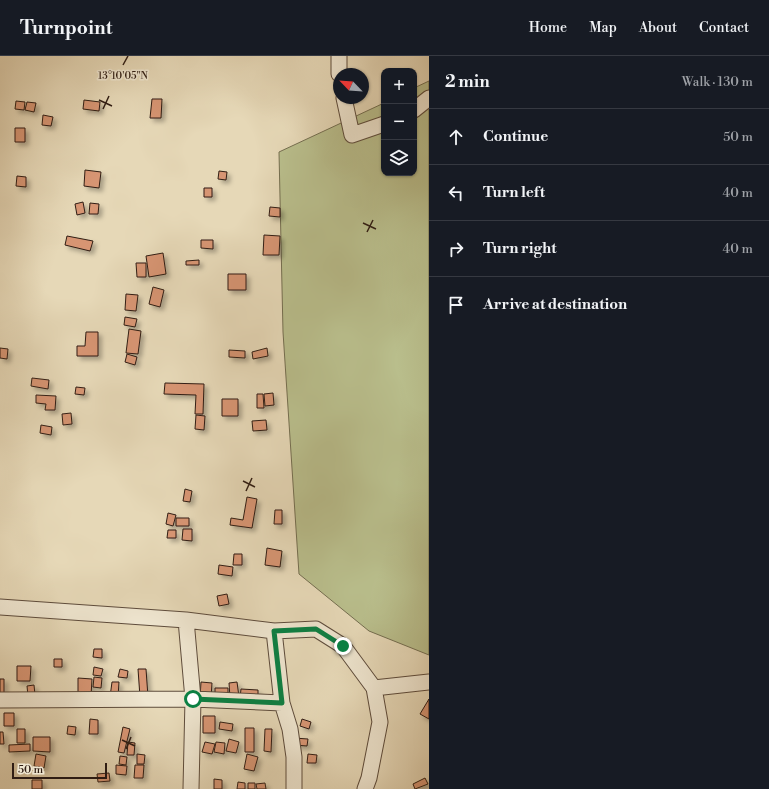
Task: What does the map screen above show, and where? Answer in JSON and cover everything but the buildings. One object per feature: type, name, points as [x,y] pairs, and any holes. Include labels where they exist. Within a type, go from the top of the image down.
[{"type":"street","points":[[339,56],[339,68]]},
{"type":"street","points":[[417,108],[429,98]]},
{"type":"street","points":[[345,104],[352,135],[381,125]]},
{"type":"street","points":[[0,607],[186,620],[274,631],[316,629],[343,646],[374,688],[380,722],[369,778],[365,789]]},
{"type":"street","points":[[186,620],[193,699],[191,789]]},
{"type":"street","points":[[274,631],[282,703],[290,729],[294,757],[294,789]]},
{"type":"street","points":[[374,688],[429,682]]},
{"type":"street","points":[[0,700],[193,699],[282,703]]},
{"type":"green space","points":[[429,81],[429,655],[369,631],[299,574],[283,332],[279,152],[381,104],[381,176],[417,176],[417,87]]},
{"type":"route","points":[[193,699],[282,703],[274,631],[316,629],[343,646]]}]
